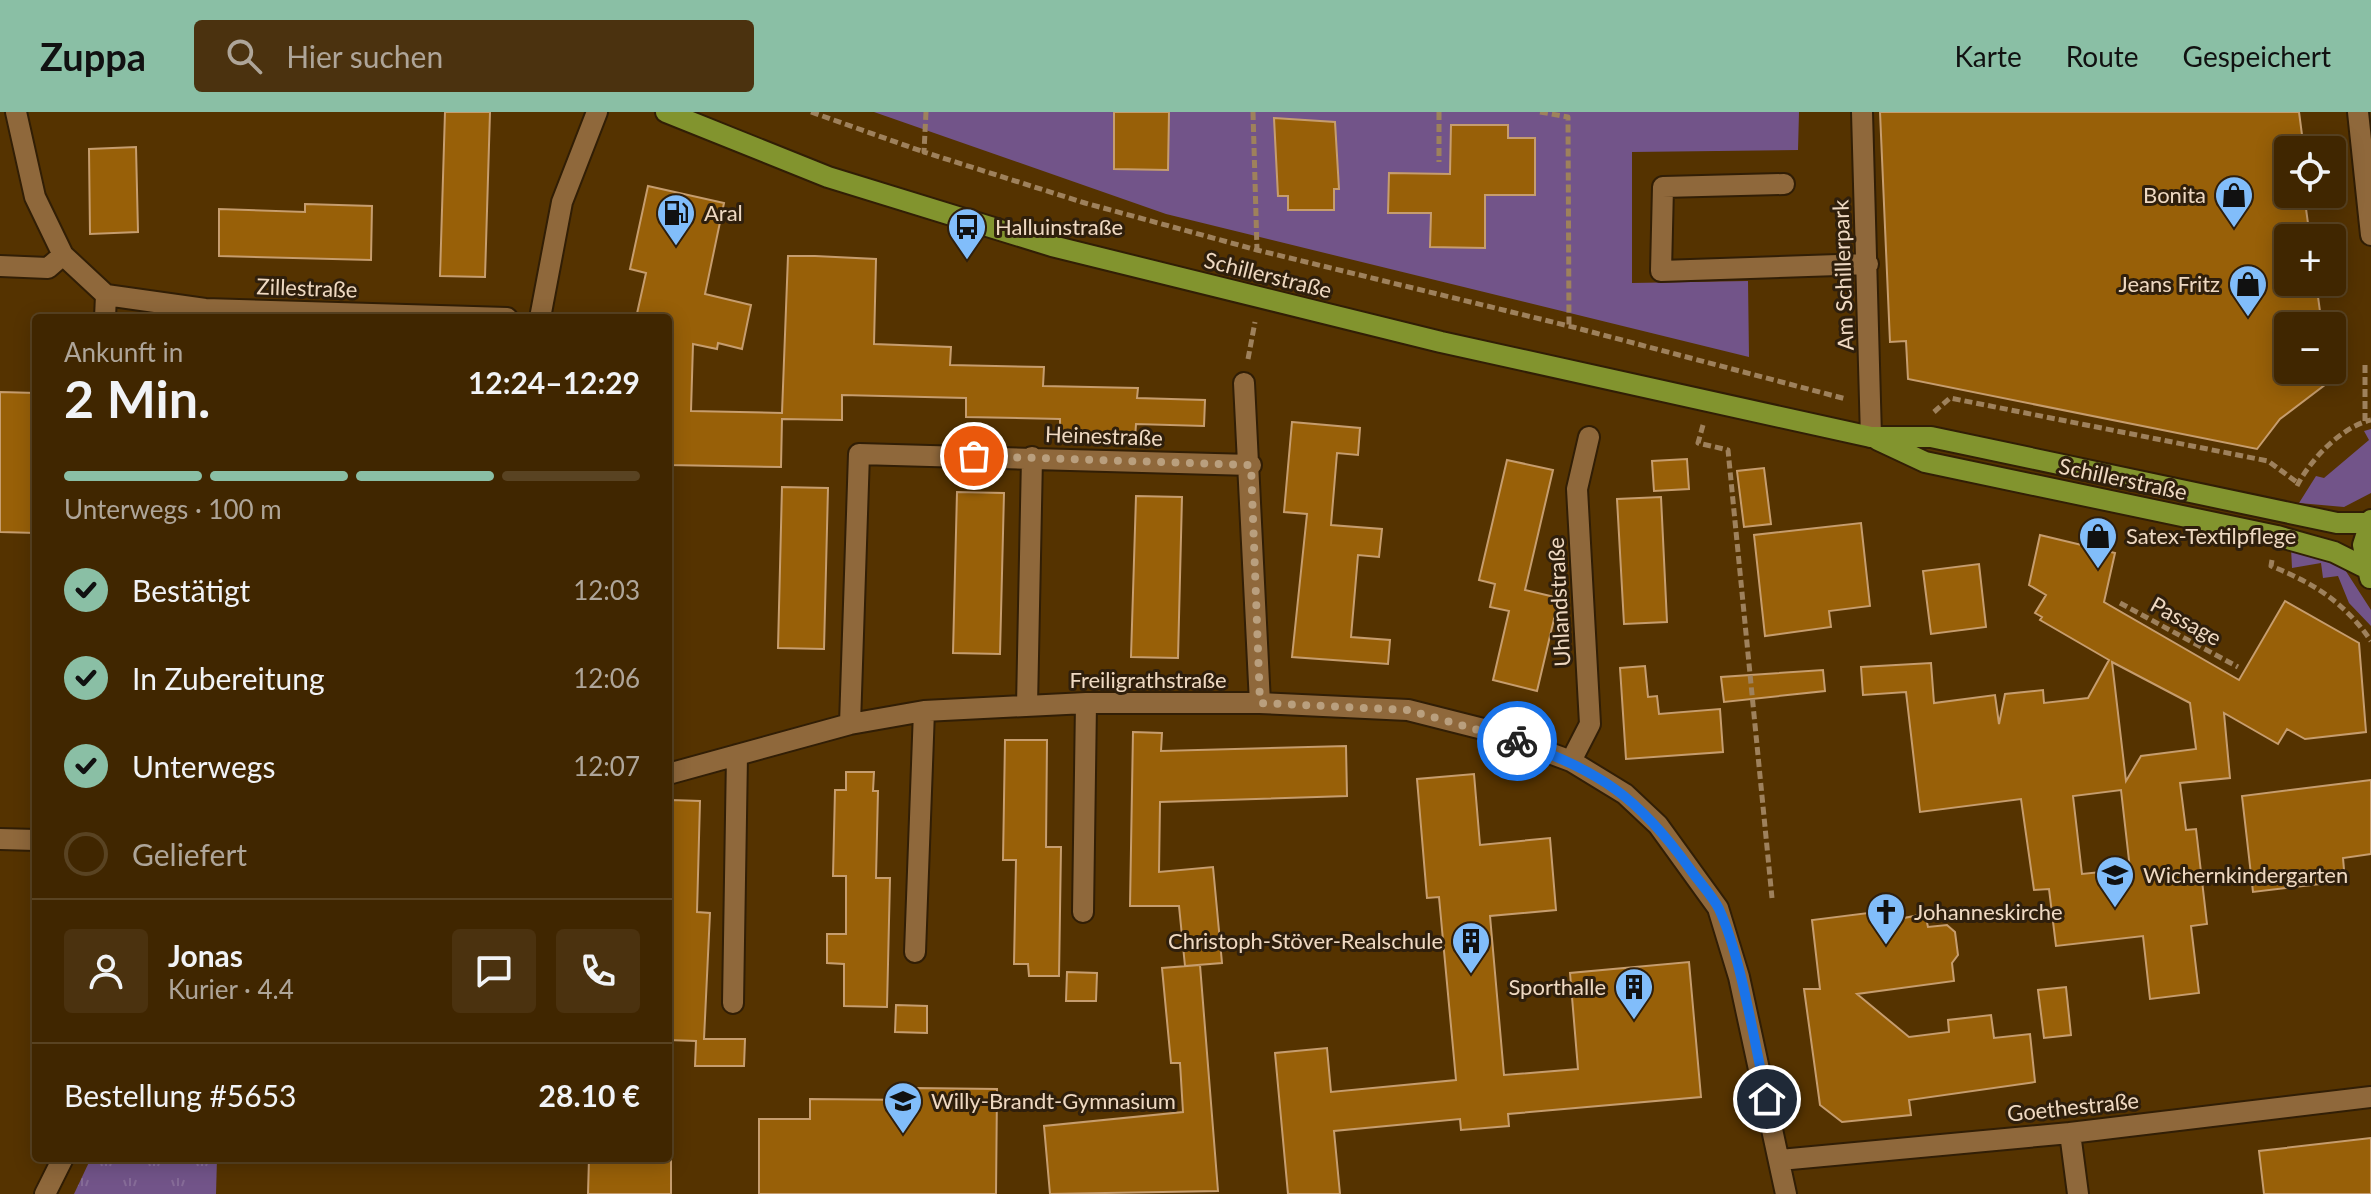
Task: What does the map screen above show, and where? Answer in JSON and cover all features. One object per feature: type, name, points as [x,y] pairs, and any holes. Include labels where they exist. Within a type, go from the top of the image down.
[{"type":"main road","name":"Schillerstraße","points":[[666,112],[828,177],[1052,246],[1260,298],[1871,437],[1931,437],[2337,523],[2370,522]]},
{"type":"main road","name":"Schillerstraße","points":[[1871,437],[1925,462],[2277,536],[2334,552],[2368,574]]},
{"type":"main road","points":[[2368,574],[2363,545],[2370,522]]},
{"type":"street","points":[[16,112],[35,197],[63,255],[106,295],[105,314]]},
{"type":"street","points":[[541,314],[562,202],[597,112]]},
{"type":"street","name":"Am Schillerpark","points":[[1862,112],[1871,437]]},
{"type":"street","points":[[2358,112],[2371,235]]},
{"type":"street","points":[[1784,184],[1663,187],[1661,271],[1868,264]]},
{"type":"street","points":[[0,266],[48,268],[63,255]]},
{"type":"street","name":"Zillestraße","points":[[106,295],[205,309],[373,314]]},
{"type":"street","points":[[1244,383],[1251,465],[1260,703]]},
{"type":"street","name":"Uhlandstraße","points":[[1571,761],[1590,724],[1577,489],[1589,437]]},
{"type":"street","name":"Heinestraße","points":[[850,724],[859,454],[1251,465]]},
{"type":"street","points":[[1027,706],[1032,457]]},
{"type":"street","points":[[1083,912],[1086,703]]},
{"type":"street","name":"Freiligrathstraße","points":[[672,773],[850,724],[924,711],[1086,703],[1260,703],[1408,710],[1487,730],[1571,761],[1625,794],[1658,825],[1718,908],[1739,977],[1786,1194]]},
{"type":"street","points":[[915,952],[924,711]]},
{"type":"street","points":[[733,1003],[737,755]]},
{"type":"street","points":[[0,839],[32,840]]},
{"type":"street","name":"Goethestraße","points":[[1780,1160],[2070,1133],[2371,1097]]},
{"type":"street","points":[[2070,1133],[2078,1194]]},
{"type":"street","points":[[45,1194],[61,1162]]},
{"type":"path","points":[[811,112],[1085,203],[1257,250],[1569,326],[1870,405]]},
{"type":"path","points":[[924,152],[926,112]]},
{"type":"path","points":[[1253,112],[1257,250]]},
{"type":"path","points":[[1439,112],[1439,162]]},
{"type":"path","points":[[1540,112],[1568,117],[1569,326]]},
{"type":"path","points":[[1244,383],[1260,298]]},
{"type":"path","points":[[2365,363],[2365,421]]},
{"type":"path","points":[[1925,420],[1950,398],[2268,461],[2298,483]]},
{"type":"path","points":[[1709,402],[1698,443],[1728,450],[1772,898]]},
{"type":"path","name":"Passage","points":[[2120,603],[2238,667]]},
{"type":"green space","points":[[874,112],[1799,112],[1798,150],[1632,152],[1632,283],[1748,281],[1749,357],[1166,214]]},
{"type":"green space","points":[[2371,429],[2371,493],[2344,507],[2299,503],[2316,476],[2324,478],[2369,440],[2364,431]]},
{"type":"green space","points":[[2291,548],[2340,562],[2371,610],[2371,626],[2349,603],[2338,576],[2323,578],[2321,563],[2292,568]]},
{"type":"green space","points":[[89,1162],[217,1162],[216,1194],[74,1194]]},
{"type":"building","points":[[445,112],[490,112],[485,277],[440,276]]},
{"type":"building","points":[[1114,112],[1169,112],[1168,170],[1114,169]]},
{"type":"building","points":[[1880,112],[2299,112],[2302,136],[2274,136],[2274,208],[2306,208],[2308,224],[2274,224],[2274,296],[2318,296],[2320,312],[2274,312],[2274,384],[2326,384],[2280,419],[2257,449],[1908,379],[1906,341],[1890,342]]},
{"type":"building","points":[[1274,118],[1335,122],[1339,189],[1334,189],[1334,210],[1288,210],[1288,196],[1278,196]]},
{"type":"building","points":[[1451,125],[1508,125],[1508,138],[1535,138],[1535,195],[1485,195],[1485,248],[1430,247],[1431,213],[1388,213],[1389,173],[1450,174]]},
{"type":"building","points":[[136,147],[138,232],[90,234],[89,149]]},
{"type":"building","points":[[648,186],[724,203],[705,294],[751,305],[742,349],[718,343],[717,349],[693,344],[691,411],[782,413],[788,256],[815,256],[876,259],[874,344],[951,347],[950,365],[1044,367],[1043,386],[1138,388],[1137,398],[1205,400],[1204,426],[1136,424],[1135,439],[1060,438],[1060,419],[966,417],[966,398],[842,395],[842,420],[782,419],[781,467],[672,465],[672,314],[637,314],[646,273],[630,269]]},
{"type":"building","points":[[305,204],[372,206],[371,260],[219,256],[219,209],[305,212]]},
{"type":"building","points":[[0,392],[32,393],[32,533],[0,532]]},
{"type":"building","points":[[1292,422],[1360,428],[1358,455],[1337,453],[1331,525],[1382,529],[1379,557],[1358,555],[1351,637],[1390,640],[1388,664],[1292,657],[1307,514],[1284,512]]},
{"type":"building","points":[[1687,459],[1689,489],[1654,491],[1652,461]]},
{"type":"building","points":[[1507,460],[1553,470],[1525,590],[1559,598],[1537,691],[1493,680],[1509,611],[1490,607],[1495,584],[1479,580]]},
{"type":"building","points":[[1764,468],[1771,524],[1744,527],[1737,471]]},
{"type":"building","points":[[782,487],[828,488],[824,649],[778,648]]},
{"type":"building","points":[[957,492],[1004,493],[1000,654],[953,653]]},
{"type":"building","points":[[1136,496],[1182,497],[1178,658],[1131,657]]},
{"type":"building","points":[[1661,497],[1667,622],[1624,624],[1617,499]]},
{"type":"building","points":[[1861,523],[1870,606],[1829,611],[1831,627],[1765,636],[1754,535]]},
{"type":"building","points":[[2040,535],[2115,553],[2104,602],[2239,680],[2285,601],[2359,643],[2366,732],[2305,739],[2287,729],[2278,744],[2224,713],[2230,778],[2180,783],[2186,830],[2196,829],[2207,924],[2191,926],[2199,993],[2150,999],[2143,936],[2056,946],[2049,889],[2034,890],[2021,799],[1920,812],[1906,692],[1863,695],[1861,667],[1931,663],[1934,703],[1995,695],[1999,724],[2005,694],[2043,690],[2044,703],[2088,698],[2109,660],[2040,620],[2042,617],[2035,613],[2046,595],[2029,585]],"holes":[[[2112,662],[2190,703],[2196,749],[2141,756],[2126,781]],[[2121,790],[2130,869],[2082,874],[2073,796]]]},
{"type":"building","points":[[1979,564],[1986,627],[1931,634],[1923,571]]},
{"type":"building","points":[[1645,666],[1648,697],[1657,696],[1659,714],[1720,709],[1723,752],[1626,759],[1620,668]]},
{"type":"building","points":[[1823,670],[1825,691],[1724,702],[1721,677]]},
{"type":"building","points":[[1133,732],[1162,733],[1161,751],[1346,746],[1347,796],[1160,802],[1159,872],[1213,867],[1222,963],[1185,966],[1179,906],[1130,906]]},
{"type":"building","points":[[1005,740],[1047,740],[1046,847],[1061,847],[1059,976],[1029,976],[1028,964],[1014,964],[1016,860],[1003,860]]},
{"type":"building","points":[[846,772],[874,772],[873,791],[878,791],[876,878],[890,878],[887,1007],[844,1006],[844,964],[827,963],[827,934],[846,934],[846,876],[833,876],[835,790],[846,790]]},
{"type":"building","name":"Christoph-Stöver-Realschule","points":[[1474,774],[1480,845],[1550,838],[1556,910],[1490,916],[1504,1075],[1578,1069],[1570,973],[1689,962],[1701,1097],[1508,1114],[1509,1126],[1461,1130],[1460,1119],[1334,1131],[1340,1194],[1288,1194],[1275,1053],[1327,1048],[1331,1092],[1456,1080],[1439,897],[1427,898],[1417,779]]},
{"type":"building","points":[[2371,780],[2371,854],[2343,858],[2345,881],[2253,892],[2242,796]]},
{"type":"building","points":[[672,800],[700,801],[697,912],[710,913],[704,1039],[745,1039],[744,1066],[695,1066],[696,1041],[672,1040]]},
{"type":"building","points":[[1868,913],[1872,924],[1925,914],[1928,927],[1947,925],[1955,932],[1958,955],[1952,963],[1954,981],[1857,994],[1909,1037],[1949,1032],[1948,1020],[1991,1015],[1994,1038],[2030,1034],[2035,1082],[1909,1100],[1911,1115],[1842,1122],[1820,1105],[1804,989],[1820,989],[1812,920]]},
{"type":"building","points":[[1200,965],[1218,1191],[1050,1194],[1044,1126],[1183,1112],[1180,1063],[1171,1063],[1162,968]]},
{"type":"building","points":[[1067,972],[1097,973],[1096,1001],[1066,1001]]},
{"type":"building","points":[[2066,987],[2071,1035],[2044,1038],[2038,990]]},
{"type":"building","points":[[896,1005],[927,1006],[927,1033],[895,1032]]},
{"type":"building","name":"Willy-Brandt-Gymnasium","points":[[915,1088],[997,1089],[996,1194],[759,1194],[759,1119],[810,1119],[810,1099],[915,1100]]},
{"type":"building","points":[[2371,1138],[2371,1194],[2264,1194],[2259,1151]]},
{"type":"building","points":[[589,1162],[671,1162],[671,1194],[588,1194]]},
{"type":"way so far","points":[[974,456],[1251,465],[1260,703],[1408,710],[1517,741]]},
{"type":"place","name":"Bonita","points":[[2234,229]]},
{"type":"place","name":"Aral","points":[[676,247]]},
{"type":"place","name":"Halluinstraße","points":[[967,261]]},
{"type":"place","name":"Jeans Fritz","points":[[2248,318]]},
{"type":"place","name":"Satex-Textilpflege","points":[[2098,570]]},
{"type":"place","name":"Wichernkindergarten","points":[[2115,909]]},
{"type":"place","name":"Johanneskirche","points":[[1886,946]]},
{"type":"place","name":"Christoph-Stöver-Realschule","points":[[1471,975]]},
{"type":"place","name":"Sporthalle","points":[[1634,1021]]},
{"type":"place","name":"Willy-Brandt-Gymnasium","points":[[903,1135]]},
{"type":"route","points":[[1517,741],[1571,761],[1625,794],[1658,825],[1718,908],[1739,977],[1767,1099]]}]
